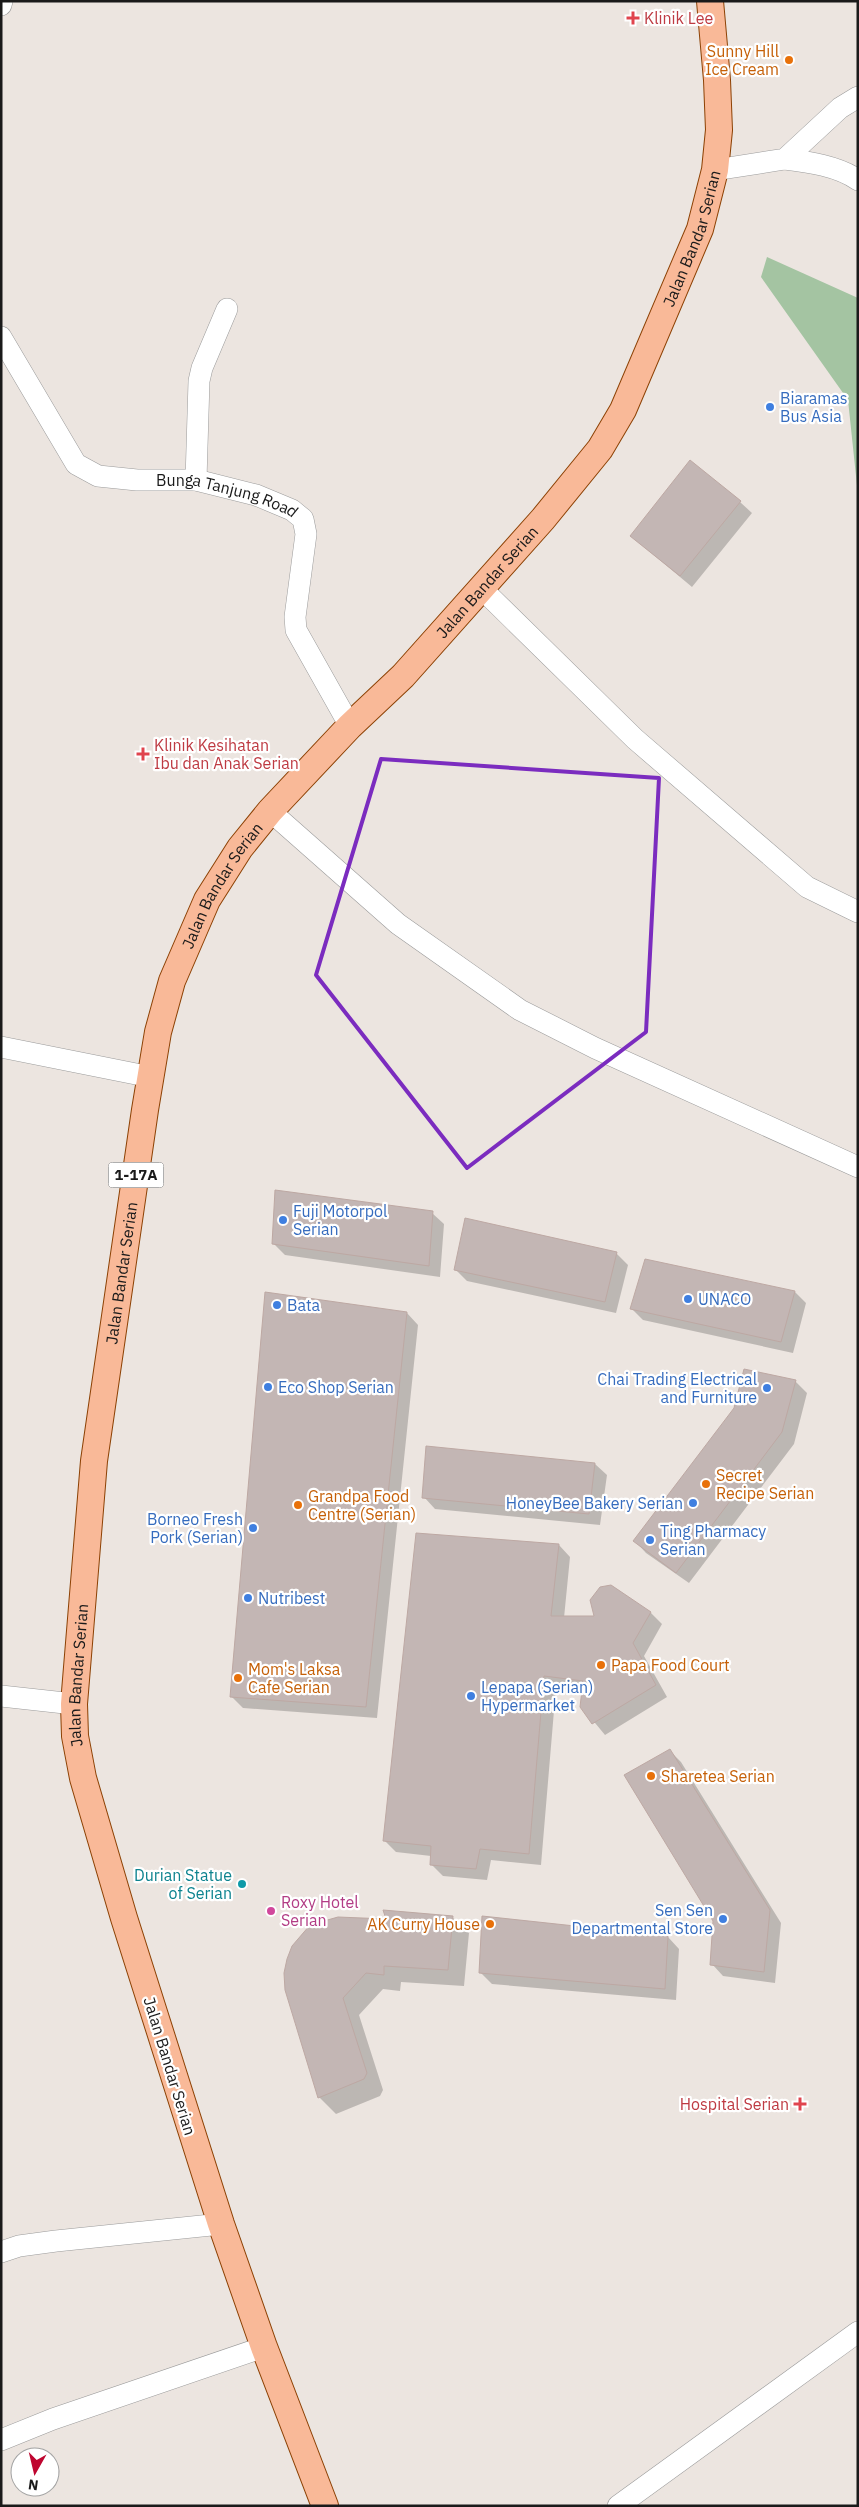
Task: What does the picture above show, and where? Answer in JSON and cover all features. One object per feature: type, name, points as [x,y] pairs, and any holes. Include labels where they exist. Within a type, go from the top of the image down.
[{"type":"main road","name":"Jalan Bandar Serian","points":[[325,2506],[264,2347],[221,2224],[124,1918],[83,1778],[74,1736],[74,1704],[94,1461],[151,1076],[158,1032],[172,981],[208,900],[240,848],[270,810],[350,726],[403,676],[543,519],[600,449],[623,410],[700,229],[715,170],[719,130],[710,1]]},
{"type":"street","points":[[1,5],[2,1]]},
{"type":"street","points":[[785,159],[840,108],[858,97]]},
{"type":"street","points":[[715,170],[785,159],[808,162],[851,175],[858,180]]},
{"type":"street","points":[[196,480],[199,381],[202,368],[228,309]]},
{"type":"street","name":"Bunga Tanjung Road","points":[[1,337],[76,464],[98,476],[137,480],[196,480],[256,496],[292,510],[303,519],[306,534],[295,617],[296,630],[350,726]]},
{"type":"street","points":[[482,588],[657,758],[807,886],[858,912]]},
{"type":"street","points":[[270,810],[398,924],[520,1010],[595,1048],[858,1167]]},
{"type":"street","points":[[1,1047],[151,1076]]},
{"type":"street","points":[[1,1696],[74,1704]]},
{"type":"street","points":[[1,2252],[19,2246],[56,2241],[221,2224]]},
{"type":"street","points":[[618,2506],[858,2332]]},
{"type":"street","points":[[1,2440],[53,2419],[264,2347]]},
{"type":"highlighted area","points":[[381,759],[659,778],[646,1032],[467,1168],[316,975]]},
{"type":"green space","points":[[767,257],[858,298],[858,495],[848,400],[761,277]]},
{"type":"building","points":[[690,460],[741,501],[680,576],[630,536]]},
{"type":"building","points":[[275,1190],[433,1211],[429,1266],[272,1244]]},
{"type":"building","points":[[465,1218],[617,1252],[605,1302],[454,1270]]},
{"type":"building","points":[[645,1259],[795,1291],[781,1342],[630,1309]]},
{"type":"building","points":[[265,1292],[407,1312],[366,1707],[230,1697]]},
{"type":"building","points":[[744,1369],[796,1380],[782,1432],[676,1573],[633,1541],[734,1408]]},
{"type":"building","points":[[426,1446],[595,1463],[589,1514],[422,1498]]},
{"type":"building","name":"Lepapa (Serian) Hypermarket","points":[[416,1533],[559,1544],[551,1616],[594,1616],[590,1600],[600,1587],[611,1585],[651,1612],[633,1643],[656,1685],[592,1724],[580,1707],[583,1681],[544,1676],[529,1854],[480,1849],[476,1869],[430,1865],[431,1846],[383,1841]]},
{"type":"building","points":[[670,1749],[770,1910],[764,1972],[710,1965],[713,1921],[624,1775]]},
{"type":"building","points":[[383,1910],[453,1916],[448,1970],[384,1966],[384,1975],[366,1973],[343,1998],[367,2073],[364,2079],[318,2098],[285,1990],[284,1973],[287,1959],[292,1946],[310,1925],[338,1917],[386,1919]]},
{"type":"building","points":[[482,1916],[668,1936],[665,1989],[479,1973]]},
{"type":"place","name":"Klinik Lee","points":[[633,18]]},
{"type":"place","name":"Sunny Hill Ice Cream","points":[[789,60]]},
{"type":"place","name":"Biaramas Bus Asia","points":[[770,407]]},
{"type":"place","name":"Klinik Kesihatan Ibu dan Anak Serian","points":[[143,754]]},
{"type":"place","name":"Fuji Motorpol Serian","points":[[283,1220]]},
{"type":"place","name":"UNACO","points":[[688,1299]]},
{"type":"place","name":"Bata","points":[[277,1305]]},
{"type":"place","name":"Eco Shop Serian","points":[[268,1387]]},
{"type":"place","name":"Chai Trading Electrical and Furniture","points":[[767,1388]]},
{"type":"place","name":"Secret Recipe Serian","points":[[706,1484]]},
{"type":"place","name":"HoneyBee Bakery Serian","points":[[693,1503]]},
{"type":"place","name":"Grandpa Food Centre (Serian)","points":[[298,1505]]},
{"type":"place","name":"Borneo Fresh Pork (Serian)","points":[[253,1528]]},
{"type":"place","name":"Ting Pharmacy Serian","points":[[650,1540]]},
{"type":"place","name":"Nutribest","points":[[248,1598]]},
{"type":"place","name":"Papa Food Court","points":[[601,1665]]},
{"type":"place","name":"Mom's Laksa Cafe Serian","points":[[238,1678]]},
{"type":"place","name":"Lepapa (Serian) Hypermarket","points":[[471,1696]]},
{"type":"place","name":"Sharetea Serian","points":[[651,1776]]},
{"type":"place","name":"Durian Statue of Serian","points":[[242,1884]]},
{"type":"place","name":"Roxy Hotel Serian","points":[[271,1911]]},
{"type":"place","name":"Sen Sen Departmental Store","points":[[723,1919]]},
{"type":"place","name":"AK Curry House","points":[[490,1924]]},
{"type":"place","name":"Hospital Serian","points":[[800,2104]]}]
